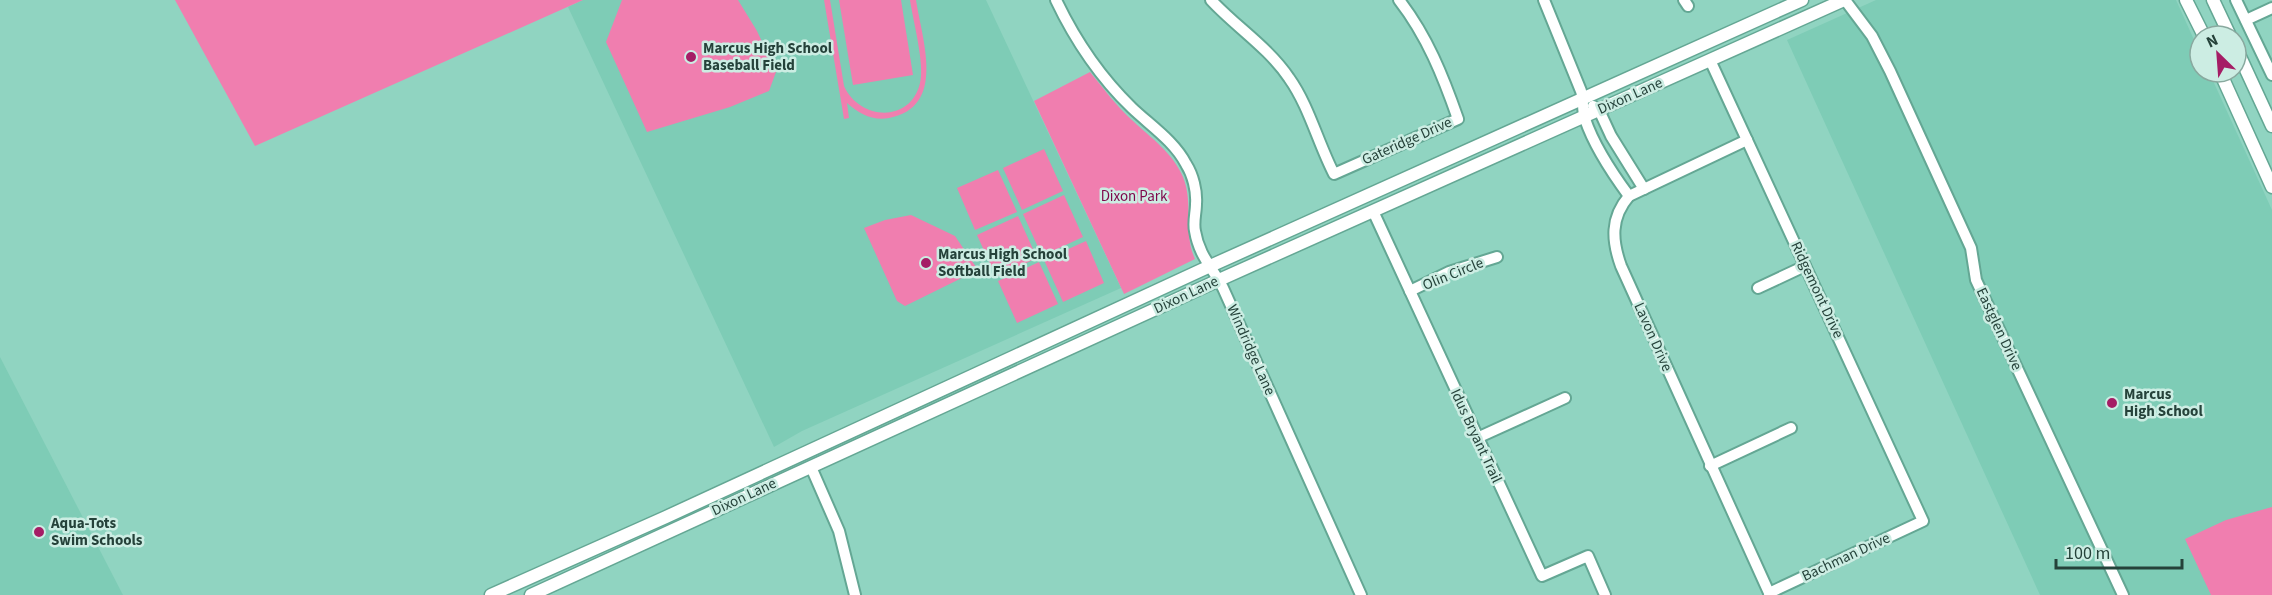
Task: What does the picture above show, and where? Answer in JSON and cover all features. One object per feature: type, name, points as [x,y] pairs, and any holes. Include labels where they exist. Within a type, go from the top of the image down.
[{"type":"main road","name":"Dixon Lane","points":[[491,595],[1208,267],[1802,0]]},
{"type":"main road","name":"Dixon Lane","points":[[531,595],[1219,280],[1844,0]]},
{"type":"main road","points":[[2186,0],[2198,24]]},
{"type":"main road","points":[[2213,0],[2224,24]]},
{"type":"main road","points":[[2248,74],[2272,126]]},
{"type":"main road","points":[[2225,84],[2272,187]]},
{"type":"main road","points":[[658,520],[664,534]]},
{"type":"street","name":"Windridge Lane","points":[[1056,0],[1066,22],[1107,81],[1157,130],[1186,163],[1192,176],[1197,201],[1194,229],[1208,267],[1219,280],[1361,595]]},
{"type":"street","name":"Gateridge Drive","points":[[1211,0],[1260,44],[1291,80],[1334,174],[1458,119],[1433,53],[1399,0]]},
{"type":"street","points":[[1544,0],[1583,99],[1584,117],[1596,143],[1629,196],[1747,140]]},
{"type":"street","name":"Eastglen Drive","points":[[1844,0],[1872,36],[1894,82],[1971,248],[1974,274],[1981,290],[2123,595]]},
{"type":"street","points":[[2236,0],[2272,75]]},
{"type":"street","points":[[2246,20],[2272,8]]},
{"type":"street","name":"Ridgemont Drive","points":[[1710,60],[1923,521]]},
{"type":"street","points":[[1583,99],[1599,110],[1611,136],[1644,189]]},
{"type":"street","name":"Lavon Drive","points":[[1629,196],[1619,209],[1613,229],[1616,253],[1710,466],[1770,594]]},
{"type":"street","name":"Idus Bryant Trail","points":[[1373,211],[1542,576],[1588,556],[1605,595]]},
{"type":"street","name":"Olin Circle","points":[[1410,291],[1449,272],[1497,257]]},
{"type":"street","points":[[1758,288],[1805,266]]},
{"type":"street","points":[[1477,438],[1565,398]]},
{"type":"street","points":[[1710,466],[1791,428]]},
{"type":"street","points":[[811,467],[839,531],[855,595]]},
{"type":"street","name":"Bachman Drive","points":[[1770,594],[1923,521]]},
{"type":"shaded area","points":[[583,0],[986,0],[1121,288],[802,431],[774,447],[568,7]]},
{"type":"shaded area","name":"Marcus High School","points":[[1876,0],[2176,0],[2188,26],[2188,84],[2214,84],[2272,210],[2272,595],[2040,595],[1787,40]]},
{"type":"shaded area","points":[[0,357],[123,595],[0,595]]},
{"type":"green space","points":[[175,0],[583,0],[255,146]]},
{"type":"green space","name":"Marcus High School Baseball Field","points":[[622,0],[738,0],[757,31],[776,72],[769,91],[730,107],[647,132],[606,42]]},
{"type":"green space","points":[[824,0],[830,0],[844,86],[851,98],[861,106],[885,113],[896,111],[907,105],[915,96],[920,83],[920,54],[910,0],[916,0],[926,70],[925,86],[919,101],[907,111],[889,118],[872,117],[861,113],[847,103],[849,118],[844,119]]},
{"type":"green space","points":[[839,0],[901,0],[913,75],[853,85]]},
{"type":"green space","name":"Dixon Park","points":[[1090,72],[1122,110],[1174,161],[1183,177],[1188,198],[1191,249],[1195,259],[1124,294],[1034,101]]},
{"type":"green space","points":[[1044,149],[1063,191],[1022,210],[1003,168]]},
{"type":"green space","points":[[998,170],[1017,212],[975,230],[957,188]]},
{"type":"green space","points":[[1064,195],[1083,237],[1042,256],[1023,214]]},
{"type":"green space","name":"Marcus High School Softball Field","points":[[911,215],[955,236],[978,270],[905,306],[897,301],[864,228],[885,220]]},
{"type":"green space","points":[[1018,216],[1037,258],[996,277],[977,235]]},
{"type":"green space","points":[[1086,241],[1104,283],[1063,302],[1044,260]]},
{"type":"green space","points":[[1039,262],[1058,304],[1017,323],[998,281]]},
{"type":"green space","points":[[2272,507],[2272,595],[2211,595],[2185,539],[2226,520]]},
{"type":"place","name":"Marcus High School Baseball Field","points":[[691,57]]},
{"type":"place","name":"Marcus High School Softball Field","points":[[926,263]]},
{"type":"place","name":"Marcus High School","points":[[2112,403]]},
{"type":"place","name":"Aqua-Tots Swim Schools","points":[[39,532]]}]
